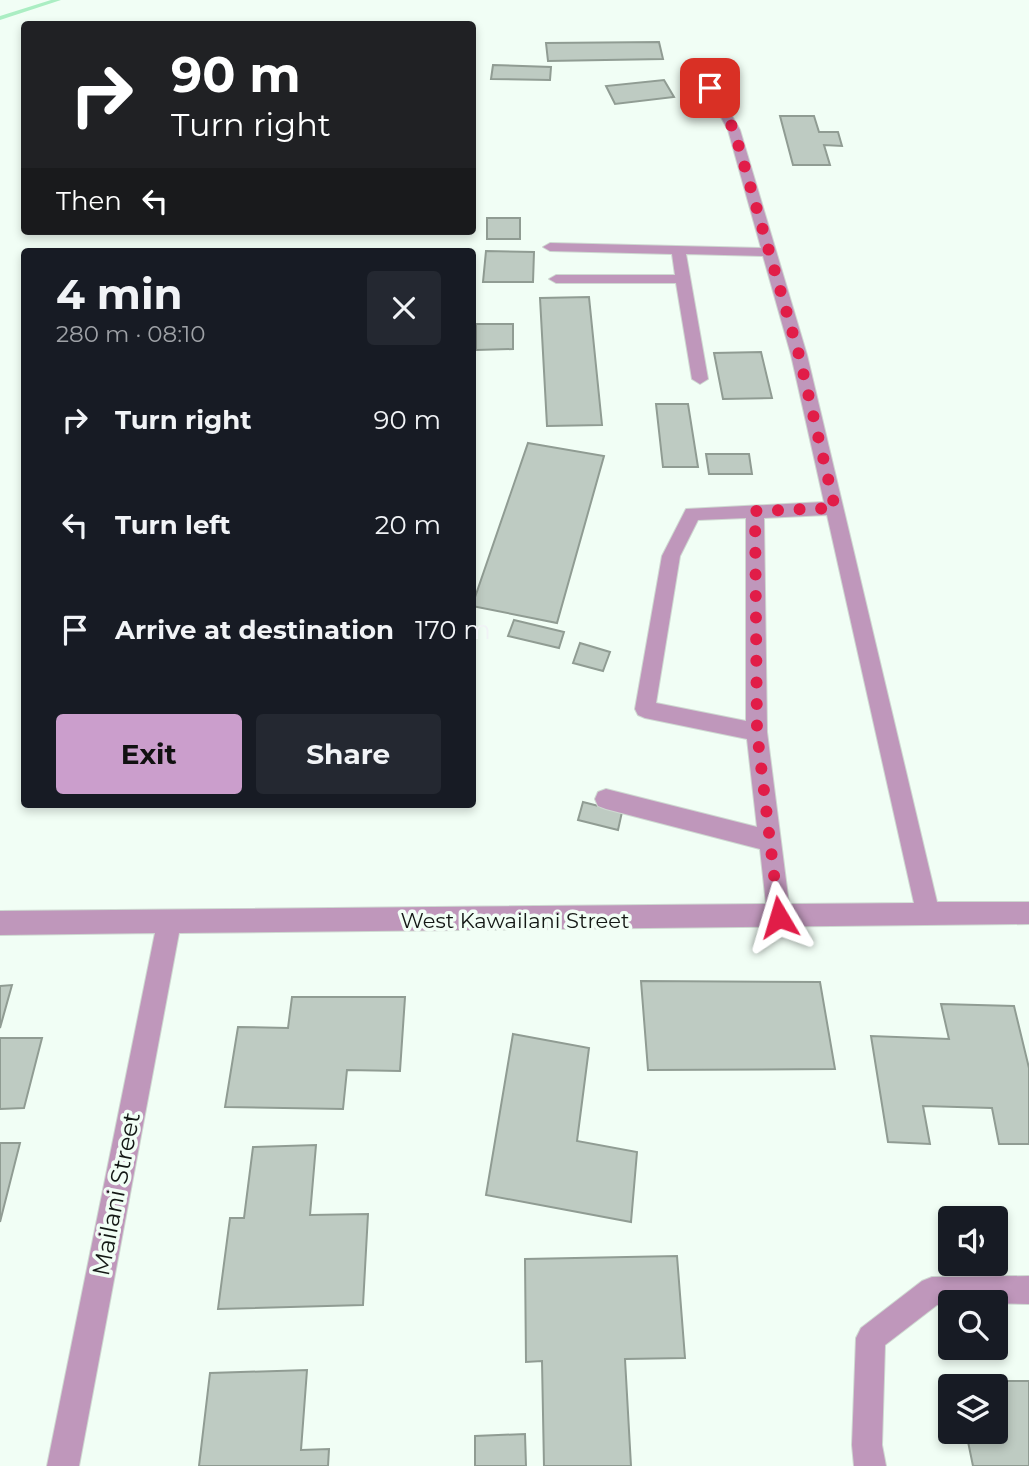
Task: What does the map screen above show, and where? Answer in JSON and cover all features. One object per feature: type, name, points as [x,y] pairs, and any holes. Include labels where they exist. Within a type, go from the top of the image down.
[{"type":"street","points":[[699,67],[734,130],[799,355],[928,913]]},
{"type":"street","points":[[550,247],[769,252]]},
{"type":"street","points":[[678,250],[700,379]]},
{"type":"street","points":[[556,279],[683,279]]},
{"type":"street","points":[[757,732],[645,709],[671,556],[692,514],[835,508]]},
{"type":"street","points":[[755,511],[757,732],[779,917]]},
{"type":"street","points":[[606,799],[770,841]]},
{"type":"street","name":"West Kawailani Street","points":[[0,923],[1029,914]]},
{"type":"street","name":"Mailani Street","points":[[63,1466],[169,921]]},
{"type":"street","points":[[870,1466],[867,1445],[871,1338],[932,1291],[1029,1290]]},
{"type":"building","points":[[659,42],[663,59],[548,61],[546,43]]},
{"type":"building","points":[[493,65],[551,67],[550,80],[491,79]]},
{"type":"building","points":[[664,80],[674,97],[615,104],[606,86]]},
{"type":"building","points":[[780,116],[814,116],[819,132],[838,132],[842,146],[824,145],[830,165],[793,165]]},
{"type":"building","points":[[487,218],[520,218],[520,239],[487,239]]},
{"type":"building","points":[[486,251],[534,252],[533,282],[483,282]]},
{"type":"building","points":[[589,297],[602,425],[547,426],[540,298]]},
{"type":"building","points":[[476,324],[513,324],[513,349],[476,350]]},
{"type":"building","points":[[761,352],[772,398],[723,399],[714,353]]},
{"type":"building","points":[[656,404],[688,404],[698,467],[663,467]]},
{"type":"building","points":[[528,443],[604,456],[557,623],[476,607],[476,594]]},
{"type":"building","points":[[706,454],[749,454],[752,474],[709,474]]},
{"type":"building","points":[[514,620],[564,632],[559,648],[508,636]]},
{"type":"building","points":[[580,643],[610,652],[603,671],[573,663]]},
{"type":"building","points":[[583,802],[622,812],[618,830],[578,820]]},
{"type":"building","points":[[641,981],[820,982],[835,1069],[648,1070]]},
{"type":"building","points":[[12,985],[0,1028],[0,986]]},
{"type":"building","points":[[292,997],[405,997],[400,1071],[347,1070],[343,1109],[225,1107],[238,1027],[288,1028]]},
{"type":"building","points":[[941,1004],[1014,1006],[1029,1068],[1029,1144],[999,1144],[992,1108],[923,1106],[930,1144],[888,1142],[871,1036],[949,1039]]},
{"type":"building","points":[[513,1034],[589,1048],[577,1141],[637,1152],[631,1222],[486,1195]]},
{"type":"building","points":[[0,1038],[42,1038],[24,1108],[0,1109]]},
{"type":"building","points":[[0,1143],[20,1143],[0,1222]]},
{"type":"building","points":[[316,1145],[310,1215],[368,1214],[363,1305],[218,1309],[230,1218],[244,1218],[253,1147]]},
{"type":"building","points":[[677,1256],[685,1358],[625,1359],[631,1466],[544,1466],[542,1361],[526,1362],[525,1259]]},
{"type":"building","points":[[307,1370],[301,1450],[329,1449],[328,1466],[199,1466],[210,1373]]},
{"type":"building","points":[[1008,1381],[1029,1381],[1029,1466],[973,1466],[968,1444],[1008,1444]]},
{"type":"building","points":[[525,1434],[526,1466],[475,1466],[475,1436]]},
{"type":"waterway","points":[[0,18],[58,0]]},
{"type":"route","points":[[710,88],[734,130],[799,355],[835,508],[755,511],[757,732],[779,917]]}]
